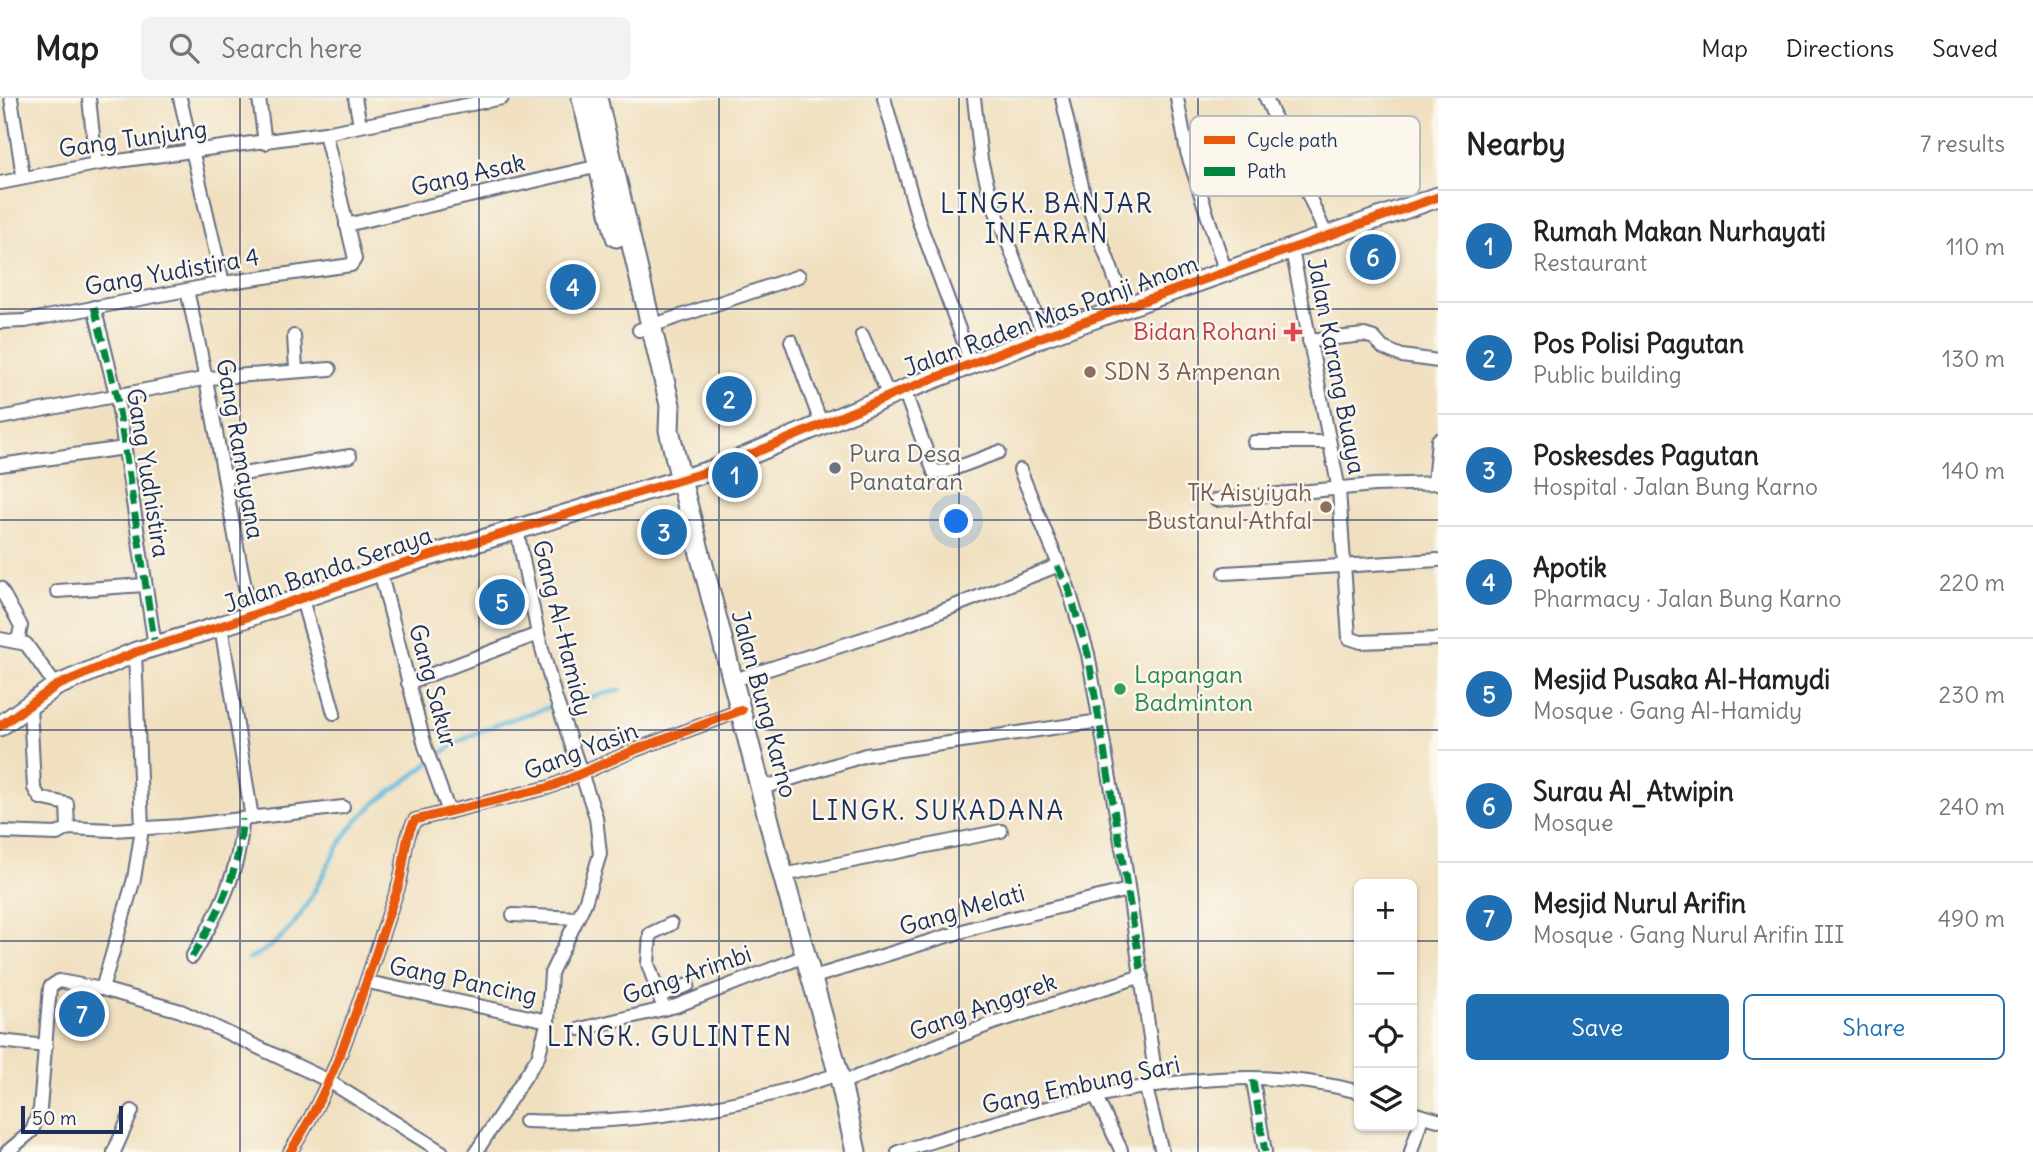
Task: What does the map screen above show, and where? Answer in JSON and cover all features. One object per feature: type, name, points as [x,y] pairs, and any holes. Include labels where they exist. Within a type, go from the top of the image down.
[{"type":"street","points":[[11,98],[23,176]]},
{"type":"street","points":[[89,98],[96,164]]},
{"type":"street","points":[[180,98],[223,283]]},
{"type":"street","points":[[259,98],[265,143]]},
{"type":"street","points":[[355,98],[360,125]]},
{"type":"street","name":"Gang Tunjung","points":[[0,183],[23,176],[96,164],[325,133],[437,104],[502,98]]},
{"type":"street","name":"Jalan Bung Karno","points":[[582,98],[645,328],[670,405],[669,430],[681,480],[783,876],[839,1078],[856,1152]]},
{"type":"street","name":"Jalan Bung Karno","points":[[597,98],[645,328]]},
{"type":"street","points":[[884,98],[923,234],[972,364]]},
{"type":"street","points":[[974,98],[981,160],[991,199],[1044,336]]},
{"type":"street","points":[[1062,98],[1084,195],[1125,306]]},
{"type":"street","points":[[1177,98],[1190,161]]},
{"type":"street","points":[[1266,98],[1274,116]]},
{"type":"street","points":[[325,133],[346,225]]},
{"type":"street","name":"Gang Asak","points":[[346,225],[599,166]]},
{"type":"street","points":[[1201,196],[1226,273]]},
{"type":"street","points":[[1309,196],[1326,235]]},
{"type":"street","name":"Jalan Raden Mas Panji Anom","points":[[681,480],[716,469],[897,393],[1044,336],[1438,197]]},
{"type":"street","name":"Gang Yudistira 4","points":[[0,321],[25,321],[223,283],[351,265],[355,258],[346,225]]},
{"type":"street","name":"Jalan Karang Buaya","points":[[1292,250],[1339,490],[1347,629],[1353,641],[1438,639]]},
{"type":"street","points":[[645,328],[799,276]]},
{"type":"street","name":"Gang Ramayana","points":[[187,291],[208,378],[251,615]]},
{"type":"street","name":"Gang Yudhistira","points":[[94,307],[117,398],[155,646]]},
{"type":"street","points":[[862,335],[897,393],[934,472],[947,471],[999,452]]},
{"type":"street","points":[[1310,341],[1364,335],[1374,338],[1383,348],[1402,356],[1438,360]]},
{"type":"street","points":[[294,336],[296,369]]},
{"type":"street","points":[[790,341],[821,424]]},
{"type":"street","points":[[0,418],[117,398],[208,378],[296,369],[330,369]]},
{"type":"street","points":[[1216,500],[1374,485],[1436,483],[1438,440]]},
{"type":"street","points":[[1254,442],[1329,442]]},
{"type":"street","points":[[0,464],[125,448]]},
{"type":"street","points":[[225,477],[350,456]]},
{"type":"street","points":[[1020,470],[1057,566],[1068,587],[1079,621],[1100,721],[1142,976],[1152,1087],[1162,1152]]},
{"type":"street","name":"Jalan Banda Seraya","points":[[0,726],[56,687],[135,652],[221,626],[380,571],[681,480]]},
{"type":"street","name":"Gang Al-Hamidy","points":[[476,1152],[535,1064],[548,1021],[551,974],[577,918],[600,854],[596,817],[538,634],[517,530]]},
{"type":"street","points":[[1225,573],[1438,560]]},
{"type":"street","points":[[734,680],[906,625],[1057,566]]},
{"type":"street","name":"Gang Sakur","points":[[380,571],[408,683],[449,812]]},
{"type":"street","points":[[57,591],[144,585]]},
{"type":"street","points":[[0,588],[21,626],[18,641]]},
{"type":"street","points":[[302,598],[334,713]]},
{"type":"street","points":[[192,957],[227,892],[247,818],[221,626]]},
{"type":"street","points":[[408,683],[538,634]]},
{"type":"street","points":[[0,639],[18,641],[29,648],[56,687]]},
{"type":"street","points":[[102,989],[134,879],[142,829],[135,652]]},
{"type":"street","points":[[30,705],[34,789],[40,798],[67,804],[68,828]]},
{"type":"street","name":"Gang Yasin","points":[[368,982],[403,870],[411,827],[415,820],[551,787],[640,748],[742,710]]},
{"type":"street","points":[[762,788],[866,755],[1100,721]]},
{"type":"street","points":[[0,832],[57,834],[68,828],[142,829],[343,807]]},
{"type":"street","points":[[783,876],[1000,831]]},
{"type":"street","name":"Gang Melati","points":[[811,978],[976,927],[1128,890]]},
{"type":"street","points":[[513,915],[577,918]]},
{"type":"street","points":[[671,924],[650,934],[648,964],[662,1003],[688,985]]},
{"type":"street","name":"Gang Arimbi","points":[[580,1028],[805,956]]},
{"type":"street","name":"Gang Anggrek","points":[[525,1121],[582,1123],[643,1119],[731,1104],[839,1078],[993,1023],[1142,976]]},
{"type":"street","points":[[7,1152],[26,1138],[37,1119],[50,987],[60,981],[102,989],[181,1011],[327,1080],[442,1152]]},
{"type":"street","points":[[290,1152],[306,1129],[368,982]]},
{"type":"street","name":"Gang Pancing","points":[[368,982],[548,1021]]},
{"type":"street","points":[[0,1041],[46,1046]]},
{"type":"street","name":"Gang Embung Sari","points":[[898,1152],[1100,1106],[1152,1087],[1204,1080],[1305,1080],[1354,1091]]},
{"type":"street","points":[[1253,1080],[1265,1152]]},
{"type":"street","points":[[1100,1106],[1121,1150]]},
{"type":"street","points":[[114,1152],[132,1111]]},
{"type":"street","points":[[1417,1115],[1438,1120]]},
{"type":"street","points":[[1411,1152],[1414,1131]]},
{"type":"waterway","points":[[574,701],[620,690]]},
{"type":"waterway","points":[[438,756],[479,732],[554,706]]},
{"type":"waterway","points":[[249,959],[269,947],[298,918],[358,819],[429,763]]},
{"type":"marked path","points":[[94,307],[117,398],[155,646]]},
{"type":"marked path","points":[[1057,566],[1068,587],[1088,654],[1142,976]]},
{"type":"marked path","points":[[192,957],[211,924],[233,874],[242,819]]},
{"type":"marked path","points":[[1253,1080],[1265,1152]]},
{"type":"cycle path","points":[[0,726],[56,686],[136,652],[221,626],[380,571],[716,469],[904,390],[1044,336],[1438,197]]},
{"type":"cycle path","points":[[290,1152],[325,1090],[352,1023],[398,888],[408,836],[415,820],[550,787],[635,750],[742,710]]},
{"type":"place","name":"Surau Al_Atwipin","points":[[1373,257]]},
{"type":"place","name":"Apotik","points":[[573,287]]},
{"type":"place","name":"Bidan Rohani","points":[[1293,332]]},
{"type":"place","name":"SDN 3 Ampenan","points":[[1090,372]]},
{"type":"place","name":"Pos Polisi Pagutan","points":[[729,399]]},
{"type":"place","name":"Pura Desa Panataran","points":[[835,468]]},
{"type":"place","name":"Rumah Makan Nurhayati","points":[[735,475]]},
{"type":"place","name":"TK Aisyiyah Bustanul Athfal","points":[[1326,507]]},
{"type":"place","name":"Poskesdes Pagutan","points":[[664,532]]},
{"type":"place","name":"Mesjid Pusaka Al-Hamydi","points":[[502,602]]},
{"type":"place","name":"Lapangan Badminton","points":[[1120,689]]},
{"type":"place","name":"Mesjid Nurul Arifin","points":[[82,1014]]},
{"type":"district","name":"LINGK. BANJAR INFARAN","points":[[1047,219]]},
{"type":"district","name":"LINGK. SUKADANA","points":[[938,811]]},
{"type":"district","name":"LINGK. GULINTEN","points":[[670,1037]]}]
